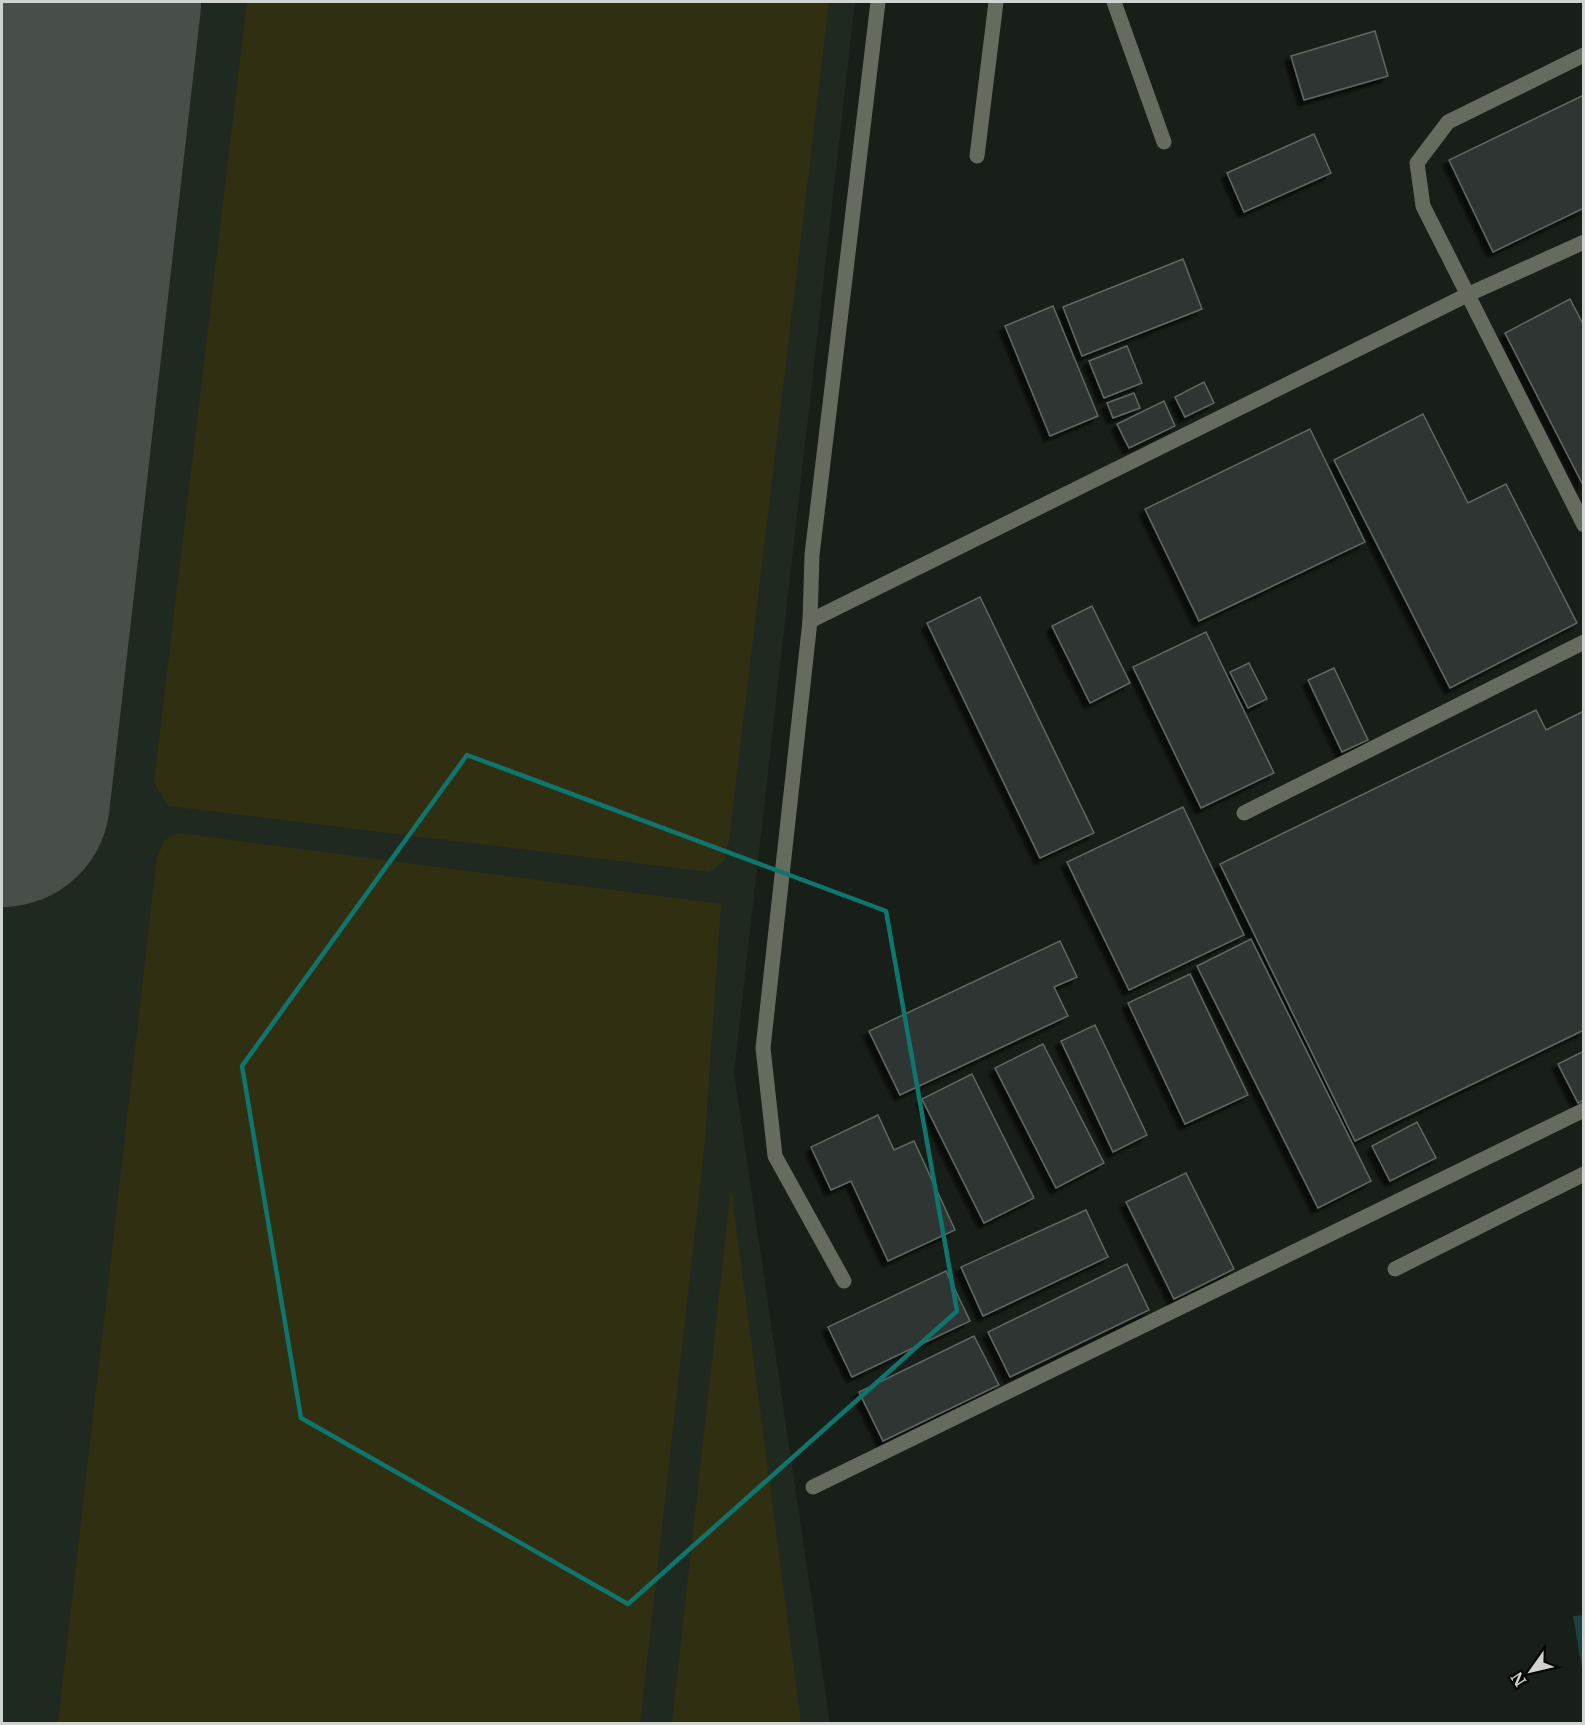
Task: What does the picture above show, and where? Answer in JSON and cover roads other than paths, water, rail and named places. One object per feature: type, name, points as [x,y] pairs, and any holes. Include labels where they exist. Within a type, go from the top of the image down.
[{"type":"street","points":[[844,1281],[775,1156],[763,1048],[810,621],[812,555],[878,2]]},
{"type":"street","points":[[977,156],[996,2]]},
{"type":"street","points":[[1114,2],[1164,142]]},
{"type":"street","points":[[1584,55],[1448,122],[1417,163],[1423,206],[1584,525]]},
{"type":"street","points":[[810,621],[1467,295],[1584,242]]},
{"type":"street","points":[[1244,813],[1584,642]]},
{"type":"street","points":[[813,1487],[1584,1110]]},
{"type":"street","points":[[1395,1269],[1584,1174]]},
{"type":"water","points":[[1584,1615],[1583,1674],[1573,1616]]}]
